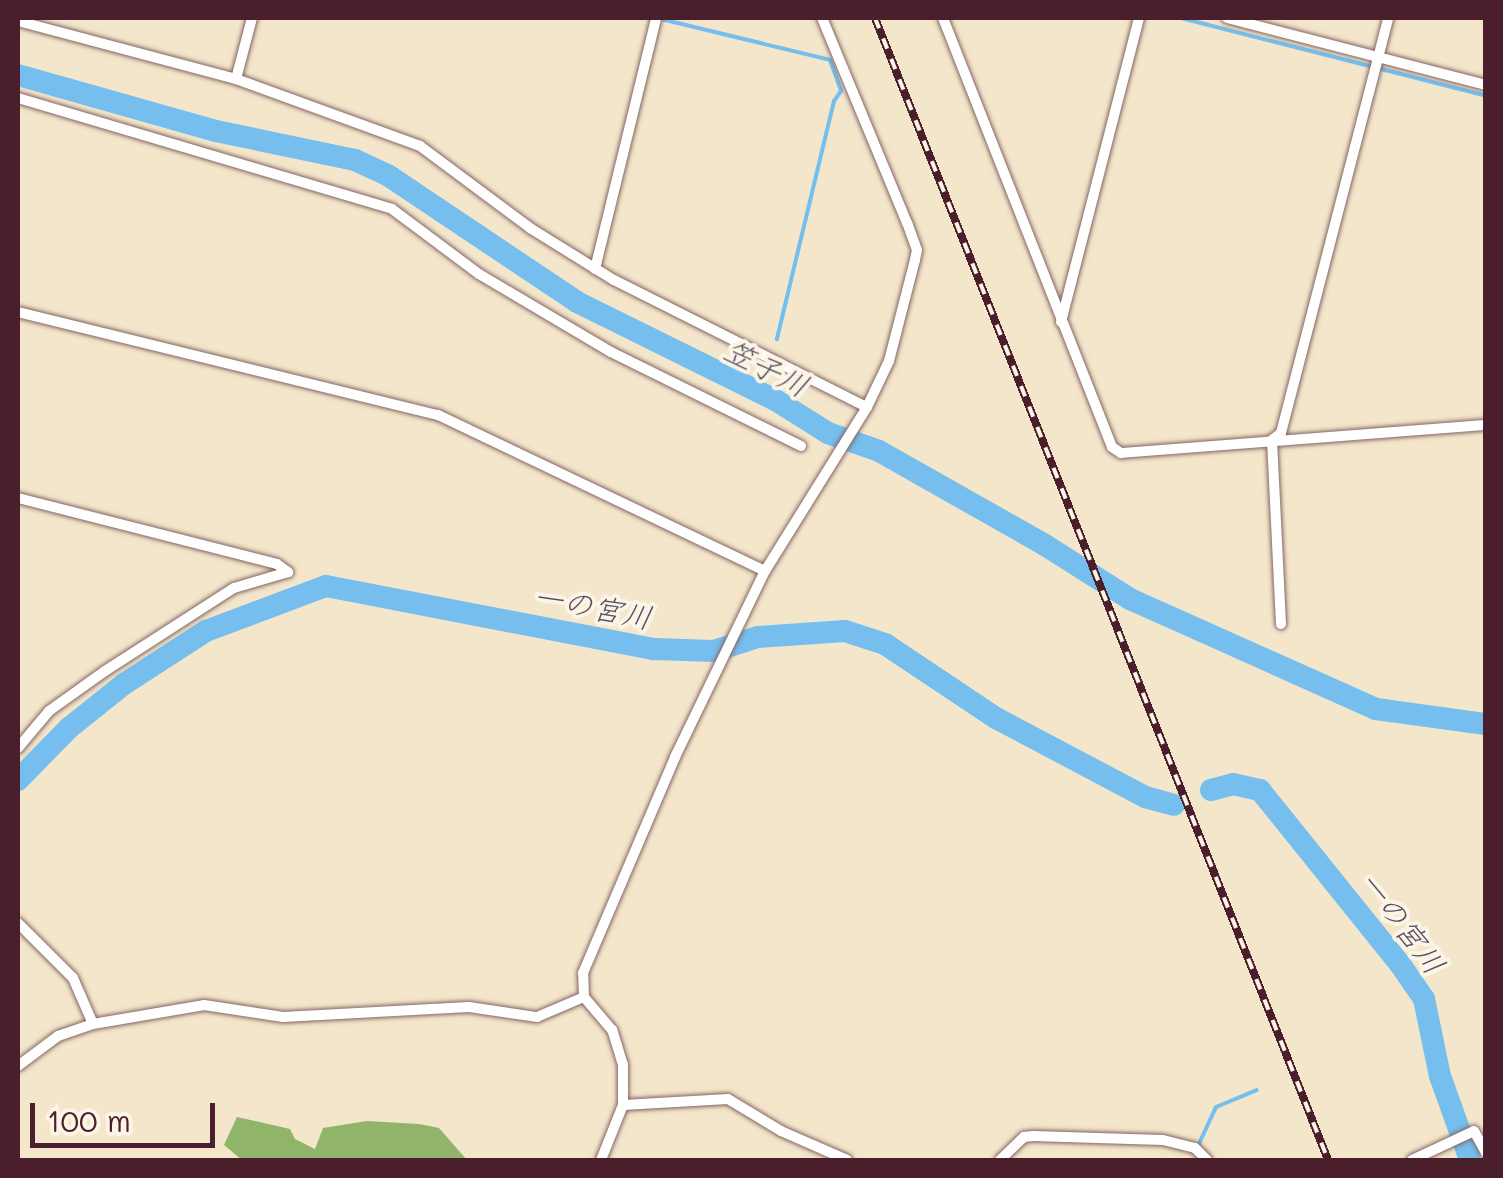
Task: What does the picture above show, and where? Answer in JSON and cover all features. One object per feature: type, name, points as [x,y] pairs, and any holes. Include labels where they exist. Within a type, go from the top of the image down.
[{"type":"street","points":[[236,80],[252,18]]},
{"type":"street","points":[[595,269],[656,18]]},
{"type":"street","points":[[601,1160],[612,1122],[623,1105],[623,1064],[612,1030],[600,1011],[584,997],[583,974],[764,571],[868,407],[889,361],[917,250],[822,18]]},
{"type":"street","points":[[944,18],[1112,447],[1122,453],[1486,425]]},
{"type":"street","points":[[1061,322],[1139,18]]},
{"type":"street","points":[[1227,18],[1380,54],[1486,85]]},
{"type":"street","points":[[1272,440],[1281,434],[1388,18]]},
{"type":"street","points":[[18,21],[236,80],[420,146],[530,228],[595,269],[868,407]]},
{"type":"street","points":[[18,98],[301,186],[392,210],[479,274],[611,352],[800,446]]},
{"type":"street","points":[[18,312],[438,415],[764,571]]},
{"type":"street","points":[[1272,440],[1281,624]]},
{"type":"street","points":[[18,498],[277,564],[288,572],[234,588],[134,652],[49,711],[18,748]]},
{"type":"street","points":[[18,923],[72,978],[93,1024]]},
{"type":"street","points":[[18,1066],[58,1036],[93,1024],[204,1004],[284,1017],[470,1007],[536,1017],[584,997]]},
{"type":"street","points":[[623,1105],[728,1099],[781,1132],[848,1160]]},
{"type":"street","points":[[1412,1160],[1430,1157],[1474,1131],[1486,1153]]},
{"type":"street","points":[[1000,1160],[1024,1137],[1032,1136],[1163,1140],[1195,1148],[1208,1160]]},
{"type":"green space","points":[[237,1117],[290,1129],[295,1139],[315,1149],[323,1128],[367,1121],[419,1124],[439,1128],[467,1160],[242,1160],[224,1145]]},
{"type":"waterway","points":[[1181,18],[1486,96]]},
{"type":"waterway","points":[[661,19],[830,60],[841,91],[834,101],[777,339]]},
{"type":"waterway","name":"笠子川","points":[[18,75],[216,131],[355,160],[389,176],[577,302],[777,401],[828,433],[879,451],[1045,545],[1130,599],[1376,709],[1486,724]]},
{"type":"waterway","name":"一の宮川","points":[[18,780],[69,728],[124,684],[206,631],[326,586],[654,649],[714,651],[758,637],[845,631],[885,644],[996,718],[1145,797],[1174,805]]},
{"type":"waterway","name":"一の宮川","points":[[1211,790],[1233,784],[1260,790],[1400,964],[1424,999],[1440,1076],[1470,1160]]},
{"type":"waterway","points":[[1197,1148],[1216,1107],[1257,1090]]},
{"type":"railway","points":[[875,18],[1328,1160]]}]
